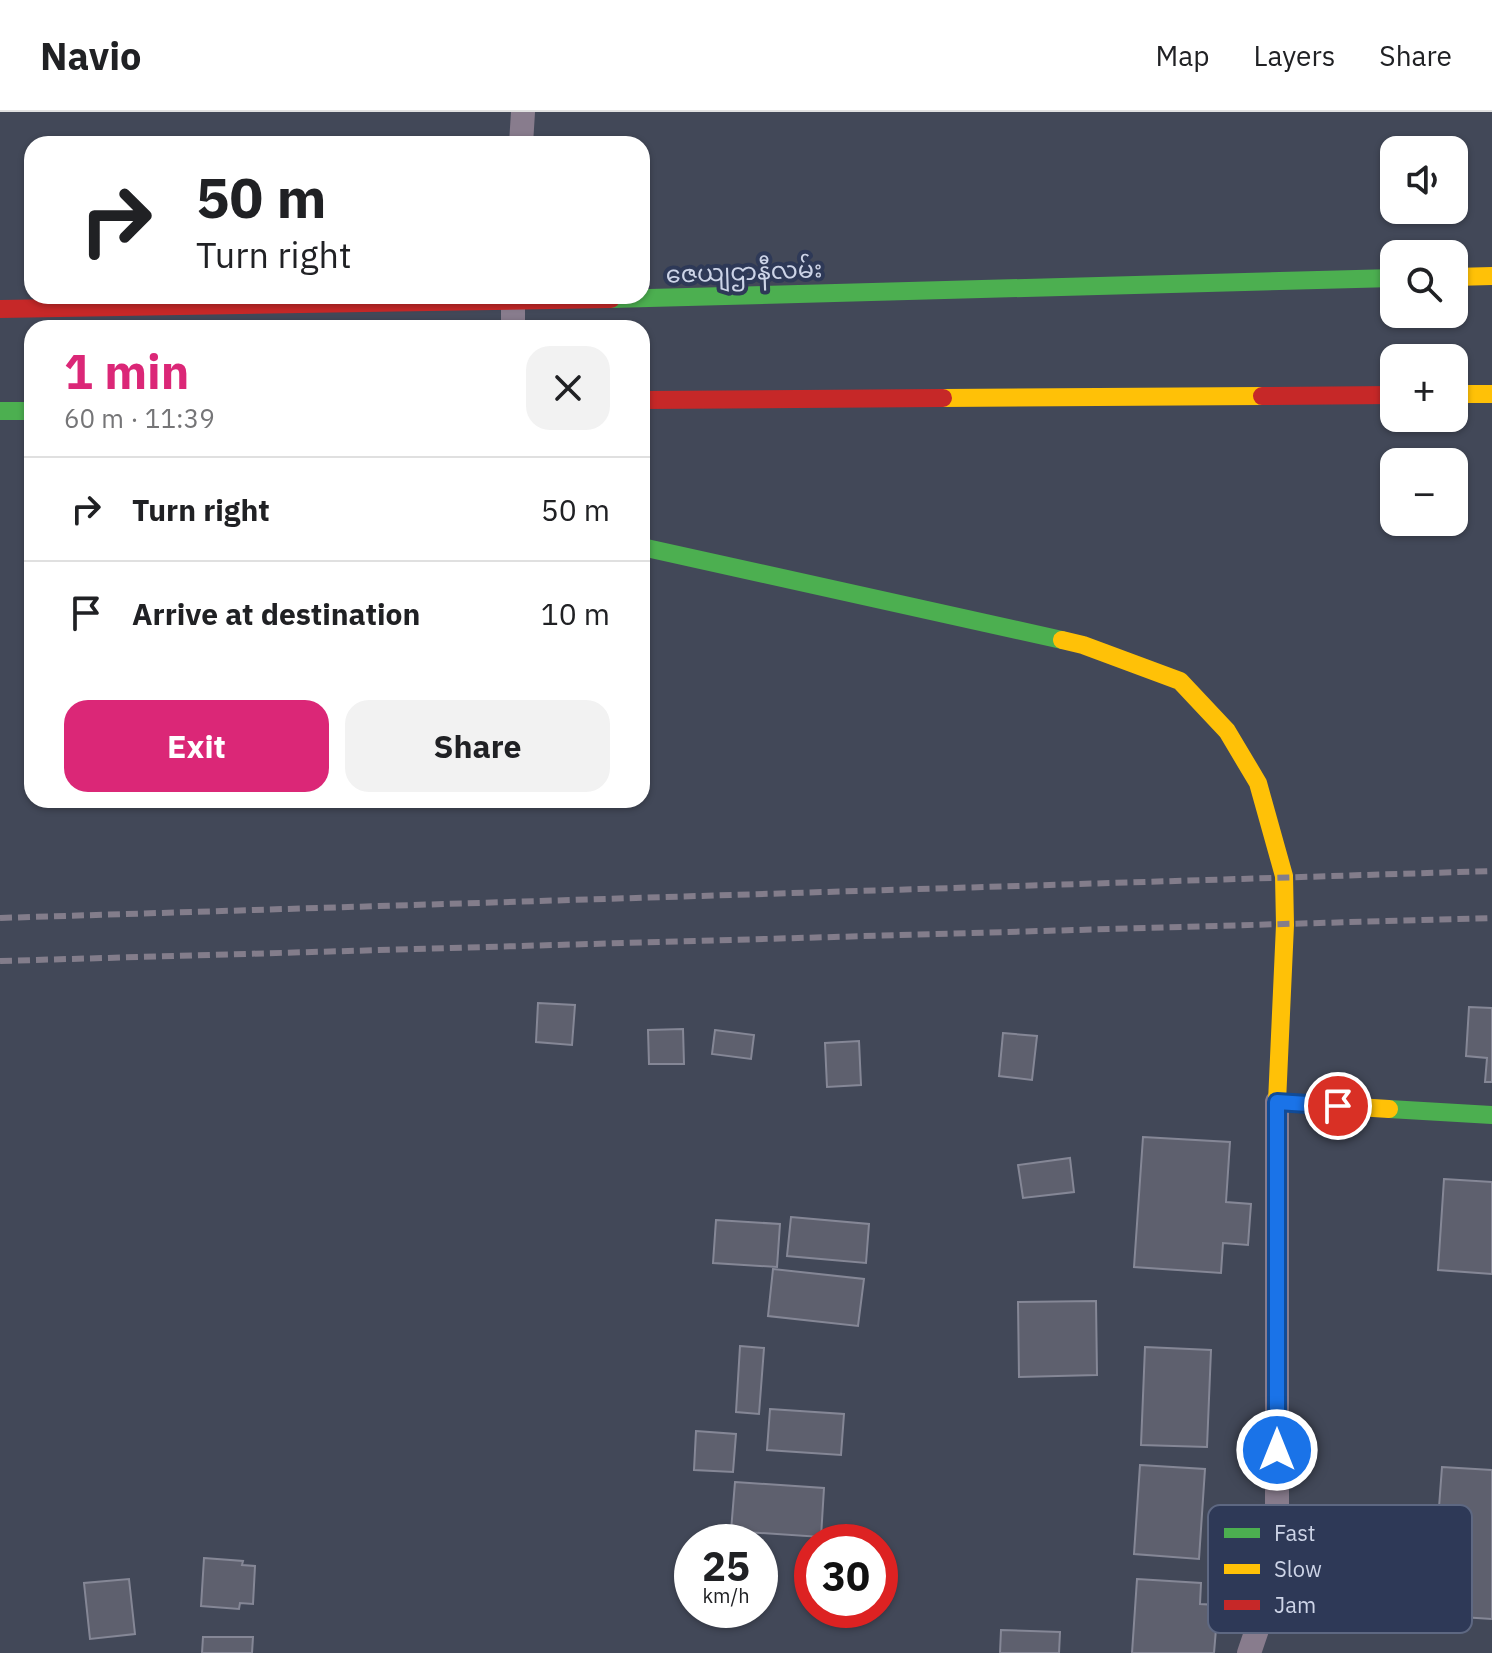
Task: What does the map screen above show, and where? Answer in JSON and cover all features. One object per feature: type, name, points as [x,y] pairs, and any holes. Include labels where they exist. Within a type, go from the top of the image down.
[{"type":"main road","points":[[1468,277],[1492,276]]},
{"type":"main road","name":"ဇေယျဌာနီလမ်း","points":[[650,296],[1380,278]]},
{"type":"main road","name":"ဇေယျဌာနီလမ်း","points":[[0,309],[256,304]]},
{"type":"main road","points":[[1468,394],[1492,394]]},
{"type":"main road","points":[[650,400],[1380,395]]},
{"type":"main road","points":[[0,411],[24,411]]},
{"type":"main road","points":[[650,549],[1083,645],[1180,681],[1227,731],[1258,783],[1284,876],[1285,925],[1277,1102],[1492,1115]]},
{"type":"street","points":[[522,136],[523,112]]},
{"type":"street","points":[[1277,1102],[1277,1505]]},
{"type":"street","points":[[1249,1653],[1256,1633]]},
{"type":"building","points":[[538,1003],[575,1005],[572,1045],[536,1042]]},
{"type":"building","points":[[1469,1007],[1492,1008],[1492,1082],[1485,1082],[1487,1058],[1466,1056]]},
{"type":"building","points":[[683,1029],[684,1064],[649,1064],[648,1030]]},
{"type":"building","points":[[715,1030],[754,1035],[751,1059],[712,1054]]},
{"type":"building","points":[[1003,1033],[1037,1036],[1032,1080],[999,1076]]},
{"type":"building","points":[[859,1041],[861,1085],[827,1087],[825,1043]]},
{"type":"building","points":[[1143,1137],[1230,1142],[1226,1202],[1251,1204],[1248,1245],[1223,1243],[1221,1273],[1134,1267]]},
{"type":"building","points":[[1070,1158],[1074,1192],[1023,1198],[1018,1165]]},
{"type":"building","points":[[1444,1179],[1492,1182],[1492,1274],[1438,1270]]},
{"type":"building","points":[[791,1217],[869,1224],[866,1263],[787,1256]]},
{"type":"building","points":[[716,1220],[780,1224],[777,1267],[713,1263]]},
{"type":"building","points":[[773,1269],[864,1279],[858,1326],[768,1316]]},
{"type":"building","points":[[1096,1301],[1097,1375],[1019,1377],[1018,1302]]},
{"type":"building","points":[[740,1346],[764,1348],[759,1414],[736,1412]]},
{"type":"building","points":[[1145,1347],[1211,1350],[1207,1447],[1141,1445]]},
{"type":"building","points":[[770,1409],[844,1414],[841,1455],[767,1450]]},
{"type":"building","points":[[696,1431],[736,1434],[733,1472],[694,1470]]},
{"type":"building","points":[[1140,1465],[1205,1469],[1199,1559],[1134,1554]]},
{"type":"building","points":[[1442,1467],[1492,1470],[1492,1619],[1472,1618],[1472,1505],[1439,1505]]},
{"type":"building","points":[[735,1482],[824,1488],[822,1524],[794,1524],[794,1535],[778,1534],[778,1524],[732,1524]]},
{"type":"building","points":[[204,1558],[243,1561],[242,1565],[255,1566],[253,1604],[240,1603],[239,1609],[201,1606]]},
{"type":"building","points":[[129,1579],[135,1634],[90,1639],[84,1583]]},
{"type":"building","points":[[1137,1579],[1201,1583],[1200,1604],[1208,1604],[1208,1633],[1216,1633],[1214,1653],[1132,1653]]},
{"type":"building","points":[[1001,1630],[1060,1632],[1059,1653],[1000,1653]]},
{"type":"building","points":[[203,1637],[253,1637],[252,1653],[202,1653]]},
{"type":"railway","points":[[0,918],[1492,871]]},
{"type":"railway","points":[[0,961],[1492,918]]},
{"type":"traffic: fast","points":[[650,298],[1380,278]]},
{"type":"traffic: fast","points":[[0,411],[24,411]]},
{"type":"traffic: fast","points":[[650,549],[1062,640]]},
{"type":"traffic: fast","points":[[1389,1109],[1492,1115]]},
{"type":"traffic: slow","points":[[1468,277],[1492,276]]},
{"type":"traffic: slow","points":[[1468,394],[1492,394]]},
{"type":"traffic: slow","points":[[943,398],[1262,396]]},
{"type":"traffic: slow","points":[[1062,640],[1180,681],[1227,731],[1258,783],[1284,876],[1285,925],[1277,1102],[1389,1109]]},
{"type":"traffic: jam","points":[[0,309],[306,304]]},
{"type":"traffic: jam","points":[[1262,396],[1380,395]]},
{"type":"traffic: jam","points":[[650,400],[943,398]]},
{"type":"route","points":[[1277,1450],[1277,1102],[1338,1106]]}]
